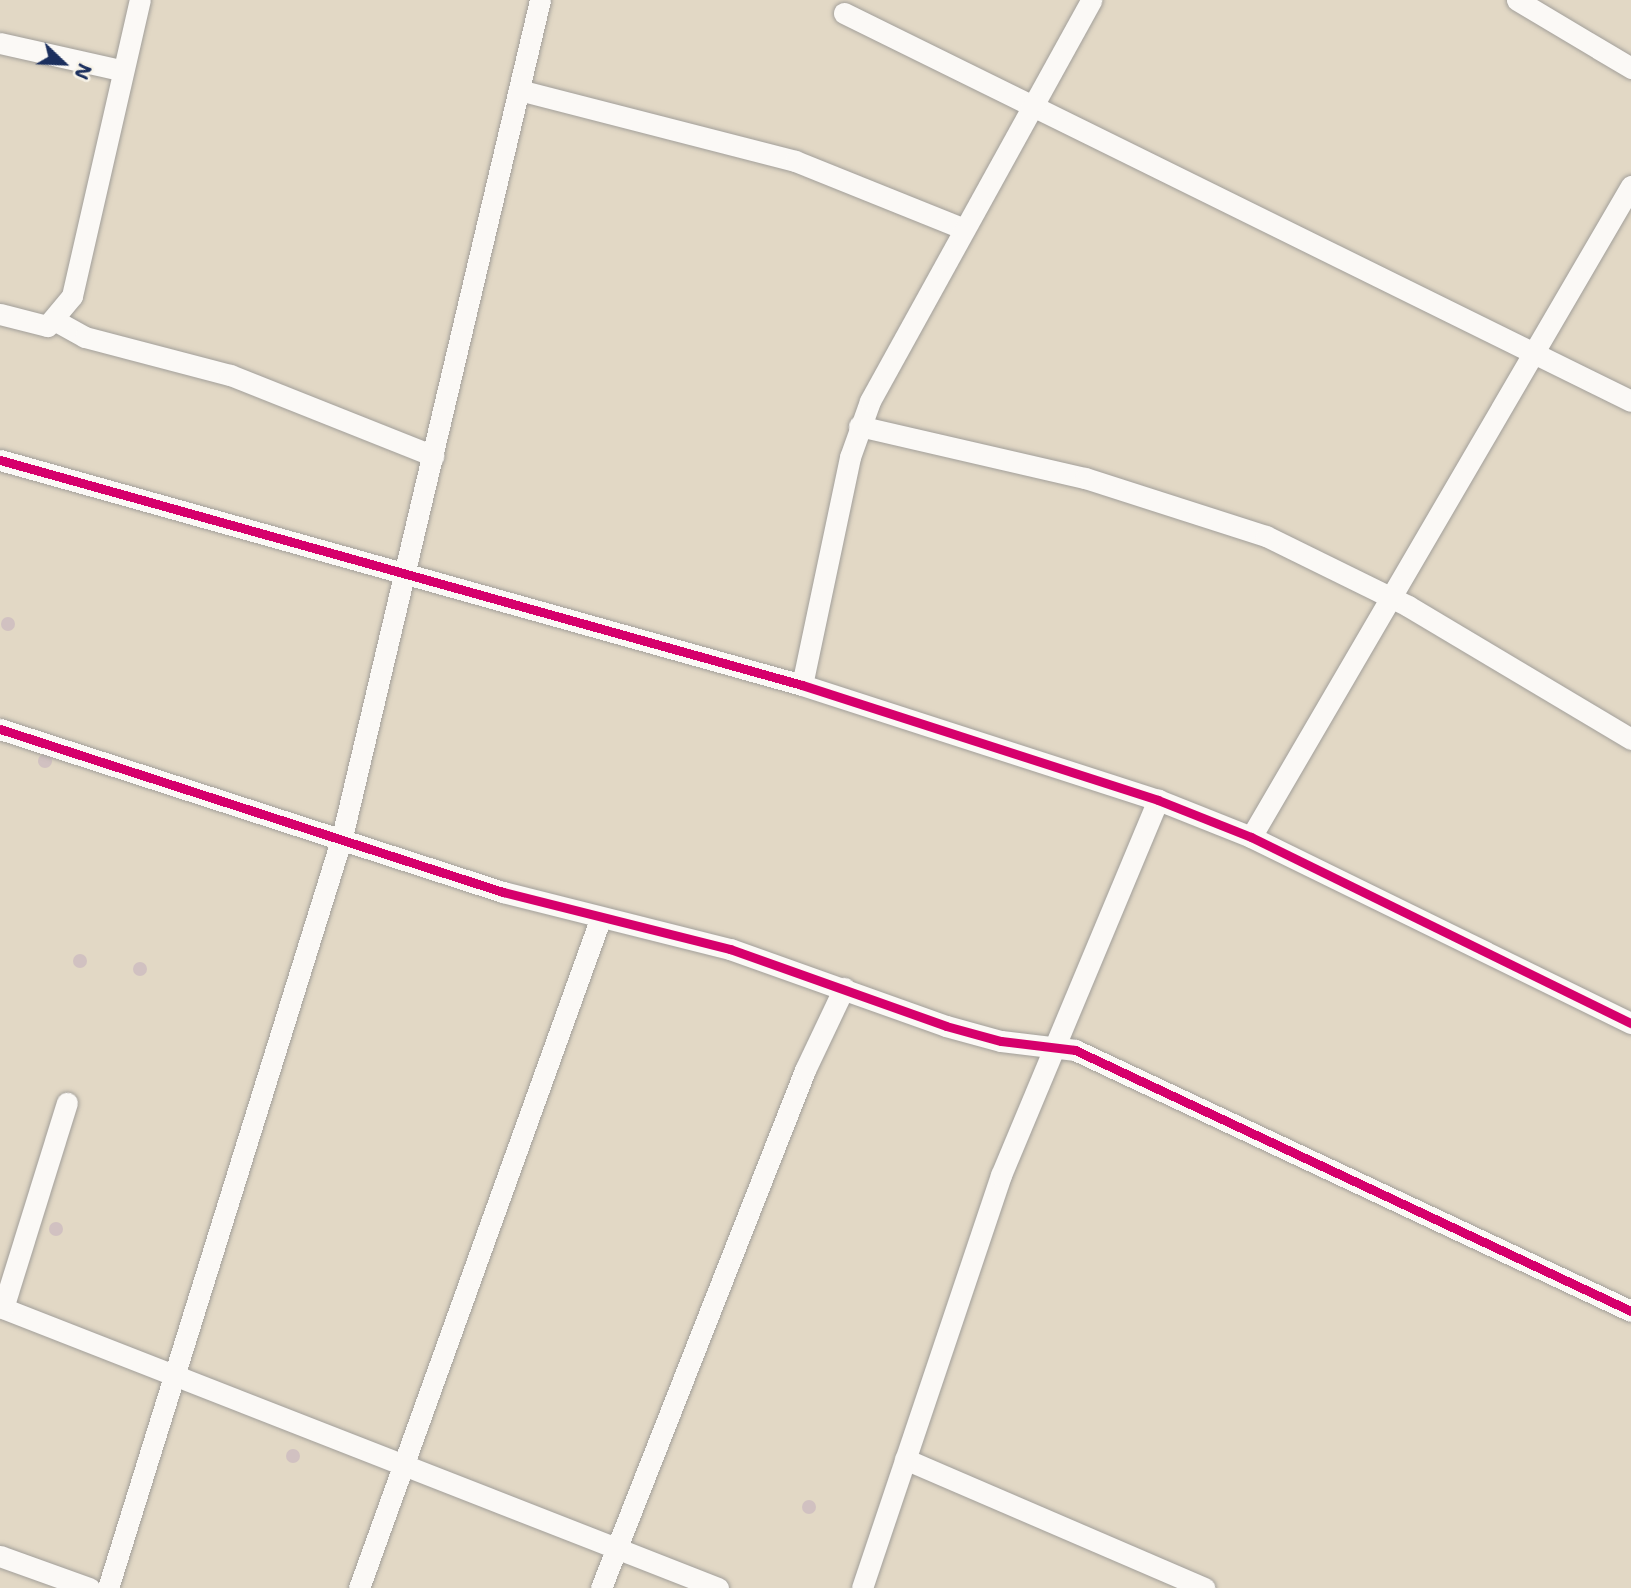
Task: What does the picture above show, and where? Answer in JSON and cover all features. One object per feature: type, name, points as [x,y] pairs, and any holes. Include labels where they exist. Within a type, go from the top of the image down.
[{"type":"street","points":[[0,314],[39,327],[56,321],[78,275],[120,70],[140,0]]},
{"type":"street","points":[[107,1588],[175,1381],[342,837],[408,571],[540,0]]},
{"type":"street","points":[[802,685],[859,426],[1091,0]]},
{"type":"street","points":[[1517,0],[1631,68]]},
{"type":"street","points":[[844,13],[1631,401]]},
{"type":"street","points":[[0,43],[120,70]]},
{"type":"street","points":[[519,90],[795,161],[964,229]]},
{"type":"street","points":[[1251,837],[1631,186]]},
{"type":"street","points":[[56,321],[85,337],[230,376],[434,456]]},
{"type":"street","points":[[859,426],[1072,475],[1222,520],[1389,597],[1631,739]]},
{"type":"street","points":[[0,460],[408,571],[802,685],[1158,800],[1251,837],[1631,1023]]},
{"type":"street","points":[[0,729],[342,837],[503,892],[730,949],[978,1035],[1052,1045],[1294,1150],[1631,1311]]},
{"type":"street","points":[[862,1588],[1052,1045],[1158,800]]},
{"type":"street","points":[[359,1588],[601,918]]},
{"type":"street","points":[[601,1588],[805,1070],[844,988]]},
{"type":"street","points":[[67,1103],[1,1308],[175,1381],[404,1465],[718,1588]]},
{"type":"street","points":[[905,1459],[1204,1588]]},
{"type":"street","points":[[0,1556],[89,1588]]},
{"type":"building","points":[[5,617],[11,617],[15,624],[11,631],[5,631],[1,627],[1,621]]},
{"type":"building","points":[[42,754],[48,754],[52,761],[48,768],[42,768],[38,764],[38,758]]},
{"type":"building","points":[[77,954],[83,954],[87,961],[83,968],[77,968],[73,964],[73,958]]},
{"type":"building","points":[[137,962],[143,962],[147,969],[143,976],[137,976],[133,972],[133,966]]},
{"type":"building","points":[[53,1222],[59,1222],[63,1229],[59,1236],[53,1236],[49,1232],[49,1226]]},
{"type":"building","points":[[290,1449],[296,1449],[300,1456],[296,1463],[290,1463],[286,1459],[286,1453]]},
{"type":"building","points":[[806,1500],[812,1500],[816,1507],[812,1514],[806,1514],[802,1510],[802,1504]]},
{"type":"cycle path","points":[[0,460],[802,685],[1158,800],[1251,837],[1631,1023]]},
{"type":"cycle path","points":[[0,729],[503,892],[730,949],[946,1026],[1001,1041],[1075,1050],[1631,1311]]}]
